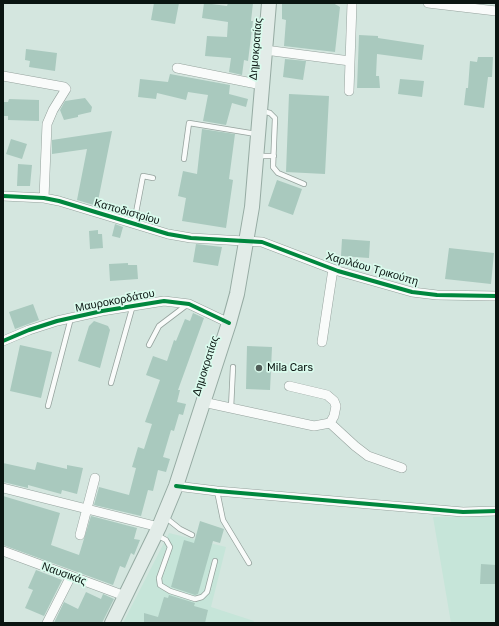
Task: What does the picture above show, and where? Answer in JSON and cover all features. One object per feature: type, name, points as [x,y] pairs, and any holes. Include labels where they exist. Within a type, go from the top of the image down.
[{"type":"main road","name":"Δημοκρατίας","points":[[112,623],[159,526],[176,486],[229,323],[247,242],[266,50],[269,3]]},
{"type":"street","points":[[349,91],[352,3]]},
{"type":"street","points":[[428,3],[496,11]]},
{"type":"street","points":[[266,50],[350,61]]},
{"type":"street","points":[[177,68],[262,85]]},
{"type":"street","points":[[3,76],[64,87],[66,90],[53,110],[47,124],[44,198]]},
{"type":"street","name":"Καποδιστρίου","points":[[3,196],[44,198],[168,234],[191,238],[247,242]]},
{"type":"street","name":"Χαριλάου Τρικούπη","points":[[247,242],[273,245],[334,269],[412,292],[437,295],[496,296]]},
{"type":"street","points":[[322,342],[334,269]]},
{"type":"street","name":"Μαυροκορδάτου","points":[[3,341],[34,328],[71,318],[133,305],[164,301],[189,304],[229,323]]},
{"type":"street","points":[[203,402],[314,426],[330,423],[334,416],[336,406],[334,401],[323,394],[289,386]]},
{"type":"street","points":[[330,423],[354,446],[368,456],[402,468]]},
{"type":"street","points":[[80,535],[95,478]]},
{"type":"street","points":[[176,486],[217,492],[463,512],[496,511]]},
{"type":"street","points":[[3,488],[159,526]]},
{"type":"street","name":"Ναυσικάς","points":[[3,551],[125,596]]},
{"type":"street","points":[[47,623],[71,576]]},
{"type":"lane","points":[[260,111],[270,113],[275,118],[273,167],[278,173],[304,184]]},
{"type":"lane","points":[[184,159],[189,123],[258,135]]},
{"type":"lane","points":[[256,156],[274,156]]},
{"type":"lane","points":[[134,223],[143,176],[153,178]]},
{"type":"lane","points":[[149,345],[158,326],[189,304]]},
{"type":"lane","points":[[111,383],[133,305]]},
{"type":"lane","points":[[48,406],[71,318]]},
{"type":"lane","points":[[231,408],[233,367]]},
{"type":"lane","points":[[217,492],[223,520],[250,563]]},
{"type":"lane","points":[[159,526],[180,529],[192,534]]},
{"type":"lane","points":[[159,526],[170,547],[159,578],[160,585],[170,591],[195,599],[202,597],[206,592],[215,561]]},
{"type":"shaded area","points":[[496,516],[496,623],[451,623],[433,517]]},
{"type":"shaded area","points":[[169,533],[226,547],[211,607],[254,621],[253,623],[123,623]]},
{"type":"building","points":[[154,3],[179,3],[175,24],[151,20]]},
{"type":"building","points":[[204,3],[227,6],[228,3],[253,3],[251,21],[253,21],[248,61],[244,60],[242,75],[229,72],[231,58],[205,56],[207,36],[227,37],[228,22],[202,18]]},
{"type":"building","points":[[282,3],[333,3],[340,7],[335,52],[284,46],[286,20],[282,19]]},
{"type":"building","points":[[359,35],[378,36],[378,38],[424,45],[422,60],[377,54],[376,76],[379,76],[380,88],[357,88]]},
{"type":"building","points":[[26,49],[57,53],[55,71],[29,67],[30,61],[25,60]]},
{"type":"building","points":[[478,57],[493,57],[492,77],[488,77],[484,108],[464,105],[466,88],[468,88],[470,61],[477,62]]},
{"type":"building","points":[[285,59],[306,61],[303,80],[283,77]]},
{"type":"building","points":[[170,74],[230,85],[229,94],[248,99],[246,107],[232,103],[226,125],[203,121],[208,95],[188,92],[186,100],[157,93],[156,99],[138,97],[140,79],[168,82]]},
{"type":"building","points":[[400,79],[424,81],[422,97],[398,94]]},
{"type":"building","points":[[289,94],[329,96],[325,174],[286,172]]},
{"type":"building","points":[[85,98],[92,107],[91,112],[64,120],[60,110],[65,101]]},
{"type":"building","points":[[9,99],[39,100],[39,121],[8,120],[8,116],[3,116],[3,102],[8,102]]},
{"type":"building","points":[[202,129],[235,134],[229,179],[233,180],[226,228],[182,221],[186,198],[178,196],[183,171],[197,174]]},
{"type":"building","points":[[112,131],[97,206],[77,200],[87,149],[52,154],[52,140]]},
{"type":"building","points":[[11,139],[27,144],[22,159],[6,154]]},
{"type":"building","points":[[18,164],[32,165],[30,186],[17,186]]},
{"type":"building","points":[[277,180],[302,189],[293,215],[268,206]]},
{"type":"building","points":[[115,224],[123,227],[120,238],[112,236]]},
{"type":"building","points":[[98,230],[98,234],[102,234],[103,248],[90,249],[89,231]]},
{"type":"building","points":[[342,239],[370,241],[369,258],[341,256]]},
{"type":"building","points":[[196,244],[222,247],[218,266],[193,262]]},
{"type":"building","points":[[449,248],[494,253],[491,284],[445,279]]},
{"type":"building","points":[[128,263],[128,265],[137,265],[138,279],[110,281],[109,264]]},
{"type":"building","points":[[33,304],[39,320],[15,329],[9,312]]},
{"type":"building","points":[[193,313],[204,318],[178,390],[180,390],[177,402],[186,404],[183,415],[179,414],[174,431],[171,430],[163,457],[170,459],[166,472],[158,470],[153,491],[148,490],[141,516],[94,505],[99,487],[129,495],[136,468],[132,467],[138,447],[144,449],[152,424],[145,422],[160,380],[146,375],[153,356],[167,361],[174,340],[176,341],[185,319],[190,321]]},
{"type":"building","points":[[94,321],[108,326],[110,330],[100,368],[78,361],[89,326]]},
{"type":"building","points":[[20,345],[52,352],[41,398],[10,391]]},
{"type":"building","name":"Mila Cars","points":[[247,346],[272,347],[270,390],[246,389]]},
{"type":"building","points":[[37,462],[67,469],[67,465],[83,468],[77,494],[62,490],[61,494],[28,485],[28,488],[3,482],[3,463],[35,470]]},
{"type":"building","points":[[3,496],[60,513],[51,545],[79,555],[91,516],[137,528],[134,539],[140,540],[134,555],[131,553],[125,568],[120,566],[113,585],[3,545]]},
{"type":"building","points":[[200,521],[224,529],[220,543],[213,541],[198,594],[195,595],[171,587],[184,540],[194,543]]},
{"type":"building","points":[[481,564],[496,565],[496,584],[480,584]]},
{"type":"building","points":[[36,570],[62,580],[44,616],[25,608],[33,590],[28,588]]},
{"type":"building","points":[[86,592],[101,599],[103,594],[114,599],[102,623],[54,623],[64,602],[78,609]]},
{"type":"building","points":[[169,595],[195,603],[194,606],[208,610],[205,623],[144,623],[144,613],[158,617],[164,597],[168,598]]},
{"type":"cycle path","points":[[3,196],[44,198],[59,201],[168,234],[191,238],[262,242],[338,271],[412,292],[437,295],[496,296]]},
{"type":"cycle path","points":[[3,341],[29,330],[57,321],[102,311],[164,301],[189,304],[229,323]]},
{"type":"cycle path","points":[[176,486],[217,491],[463,512],[496,511]]},
{"type":"place","name":"Mila Cars","points":[[259,368]]}]
